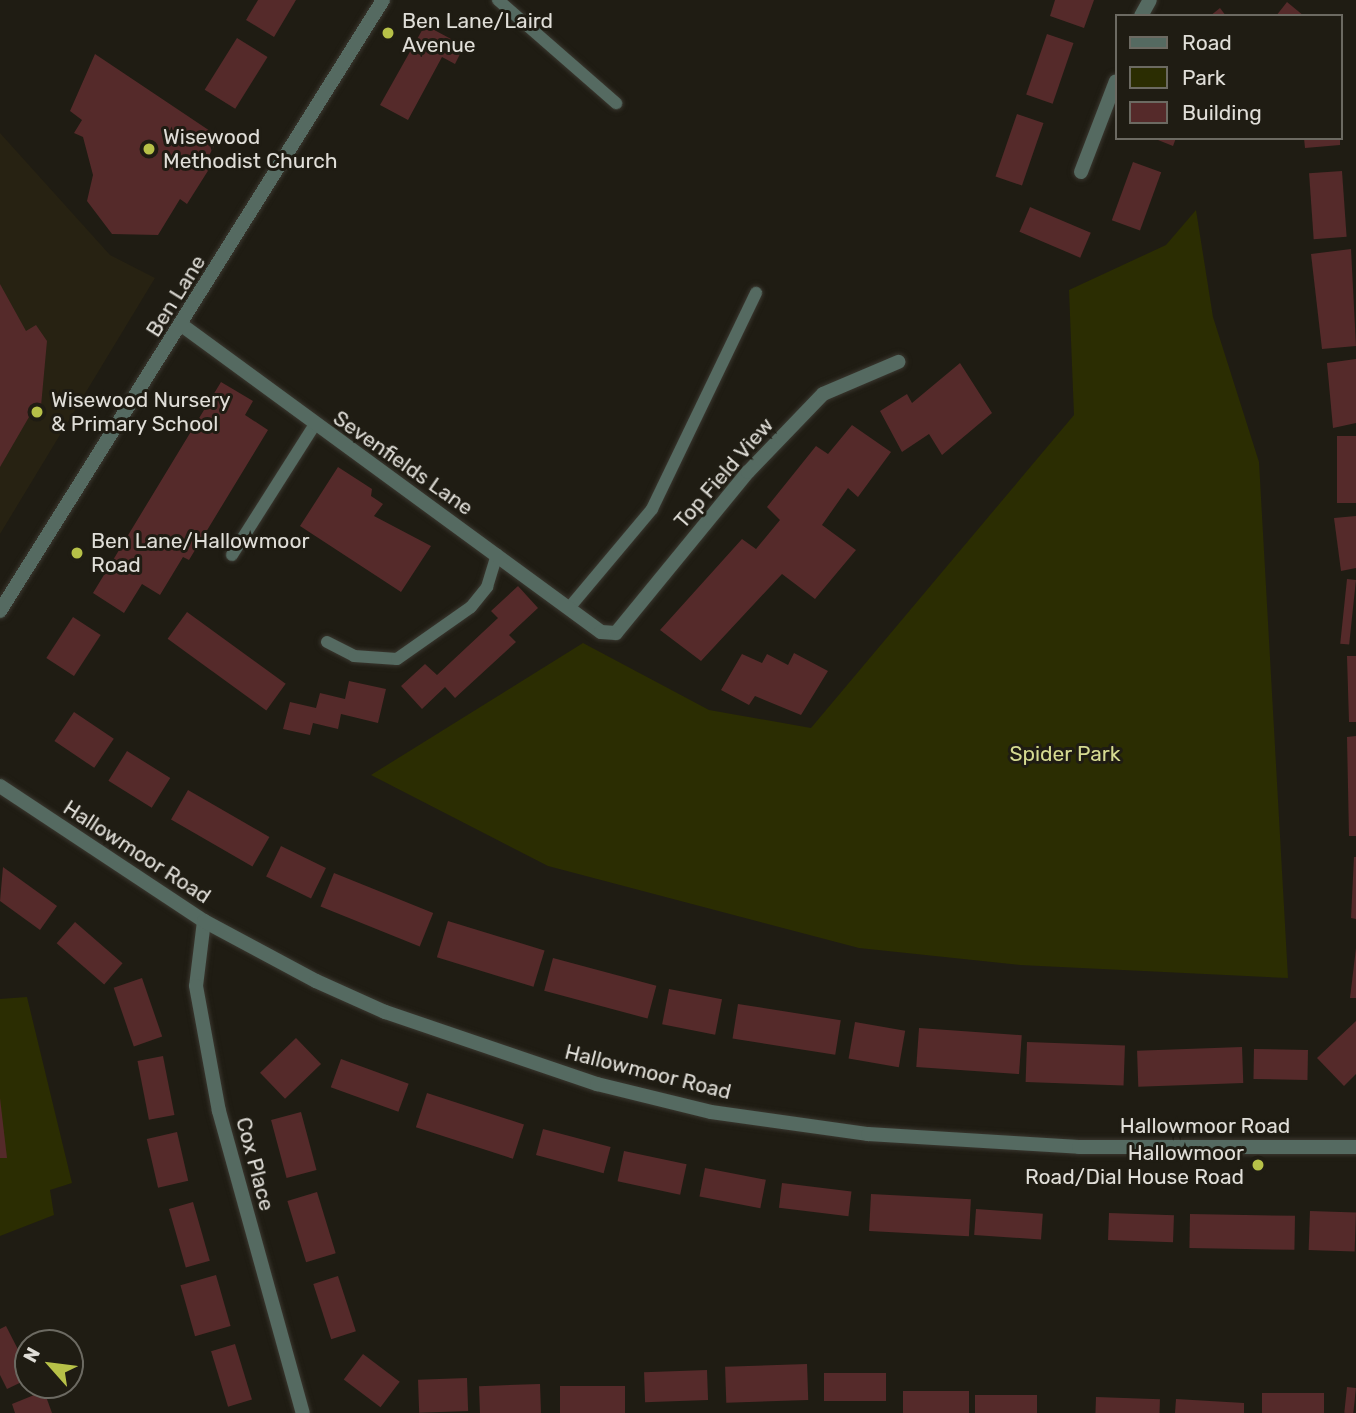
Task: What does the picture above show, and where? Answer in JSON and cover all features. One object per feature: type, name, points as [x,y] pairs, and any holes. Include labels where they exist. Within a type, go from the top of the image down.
[{"type":"street","name":"Ben Lane","points":[[0,611],[183,326],[383,0]]},
{"type":"street","points":[[1081,172],[1114,86]]},
{"type":"street","name":"Sevenfields Lane","points":[[183,326],[314,426],[601,632]]},
{"type":"street","name":"Top Field View","points":[[601,632],[616,633],[748,472],[823,394],[898,362]]},
{"type":"street","name":"Hallowmoor Road","points":[[0,786],[204,922],[386,1012],[597,1084],[711,1112],[868,1134],[1079,1147],[1356,1147]]},
{"type":"street","name":"Cox Place","points":[[204,922],[196,986],[219,1111],[303,1413]]},
{"type":"lane","points":[[498,0],[617,103]]},
{"type":"lane","points":[[569,608],[652,509],[756,293]]},
{"type":"lane","points":[[232,555],[314,426]]},
{"type":"lane","points":[[327,642],[354,656],[397,659],[471,607],[487,587],[497,555]]},
{"type":"shaded area","name":"Wisewood Nursery & Primary School","points":[[0,133],[110,255],[155,278],[0,534]]},
{"type":"green space","name":"Spider Park","points":[[1196,210],[1213,317],[1259,462],[1288,978],[1020,965],[859,948],[548,866],[371,775],[583,643],[709,710],[811,728],[1074,415],[1069,290],[1166,245]]},
{"type":"green space","points":[[27,997],[72,1183],[50,1190],[54,1215],[0,1236],[0,999]]},
{"type":"building","points":[[258,0],[296,0],[274,37],[246,20]]},
{"type":"building","points":[[1055,0],[1094,0],[1084,28],[1050,16]]},
{"type":"building","points":[[1287,2],[1302,14],[1278,14]]},
{"type":"building","points":[[1220,8],[1224,14],[1212,14]]},
{"type":"building","points":[[425,25],[464,46],[455,64],[442,57],[408,120],[380,105]]},
{"type":"building","points":[[1047,34],[1073,43],[1053,104],[1026,95]]},
{"type":"building","points":[[237,38],[268,57],[235,109],[205,90]]},
{"type":"building","name":"Wisewood Methodist Church","points":[[95,54],[219,137],[205,163],[211,166],[187,204],[180,199],[158,235],[112,234],[87,201],[93,175],[83,137],[74,133],[82,120],[70,111]]},
{"type":"building","points":[[1017,114],[1043,123],[1022,186],[996,176]]},
{"type":"building","points":[[1158,140],[1175,140],[1173,146]]},
{"type":"building","points":[[1304,140],[1340,140],[1340,145],[1305,148]]},
{"type":"building","points":[[1133,162],[1161,172],[1140,231],[1112,220]]},
{"type":"building","points":[[1342,171],[1347,237],[1314,239],[1309,173]]},
{"type":"building","points":[[1030,207],[1091,233],[1080,258],[1019,232]]},
{"type":"building","points":[[1351,249],[1356,346],[1322,349],[1311,254]]},
{"type":"building","points":[[0,284],[26,331],[36,325],[47,341],[40,417],[29,417],[0,467]]},
{"type":"building","points":[[1356,359],[1356,423],[1333,428],[1327,363]]},
{"type":"building","points":[[960,363],[992,413],[942,455],[929,434],[902,452],[880,411],[907,394],[912,403]]},
{"type":"building","points":[[221,382],[253,401],[245,415],[268,430],[189,560],[183,557],[160,595],[142,584],[124,613],[93,593]]},
{"type":"building","points":[[852,425],[891,452],[858,497],[848,488],[822,525],[856,550],[815,599],[782,574],[701,661],[660,630],[742,539],[756,549],[780,520],[767,507],[816,446],[828,454]]},
{"type":"building","points":[[1337,436],[1356,436],[1356,503],[1337,503]]},
{"type":"building","points":[[338,467],[372,489],[371,496],[383,504],[374,516],[431,546],[401,592],[300,526]]},
{"type":"building","points":[[1356,516],[1356,568],[1341,571],[1334,518]]},
{"type":"building","points":[[1347,579],[1356,580],[1349,645],[1340,644]]},
{"type":"building","points":[[518,586],[538,608],[509,635],[516,642],[455,698],[445,687],[422,709],[401,686],[425,664],[437,675],[498,618],[491,611]]},
{"type":"building","points":[[187,612],[286,684],[266,710],[168,639]]},
{"type":"building","points":[[73,617],[101,635],[74,676],[46,658]]},
{"type":"building","points":[[794,653],[828,671],[801,715],[755,696],[749,705],[721,690],[742,654],[762,663],[767,654],[788,665]]},
{"type":"building","points":[[1347,656],[1356,656],[1356,722],[1349,722]]},
{"type":"building","points":[[349,681],[386,689],[378,723],[341,714],[338,729],[313,723],[310,735],[283,729],[290,702],[316,708],[320,693],[345,699]]},
{"type":"building","points":[[74,712],[114,739],[94,768],[54,741]]},
{"type":"building","points":[[1356,736],[1356,836],[1349,836],[1347,737]]},
{"type":"building","points":[[127,751],[170,778],[152,808],[108,781]]},
{"type":"building","points":[[188,790],[269,837],[252,866],[171,819]]},
{"type":"building","points":[[281,846],[326,868],[311,898],[266,877]]},
{"type":"building","points":[[1356,857],[1356,919],[1351,918]]},
{"type":"building","points":[[3,867],[57,906],[40,930],[0,901]]},
{"type":"building","points":[[334,873],[433,913],[420,946],[321,906]]},
{"type":"building","points":[[448,921],[545,951],[533,987],[437,957]]},
{"type":"building","points":[[75,922],[123,963],[104,984],[57,943]]},
{"type":"building","points":[[1356,948],[1356,998],[1350,998]]},
{"type":"building","points":[[553,958],[656,986],[648,1019],[544,991]]},
{"type":"building","points":[[142,978],[162,1037],[134,1046],[114,988]]},
{"type":"building","points":[[669,989],[722,999],[715,1035],[662,1024]]},
{"type":"building","points":[[738,1004],[841,1020],[835,1055],[733,1039]]},
{"type":"building","points":[[1356,1021],[1356,1074],[1344,1086],[1317,1058]]},
{"type":"building","points":[[855,1022],[905,1031],[899,1067],[849,1058]]},
{"type":"building","points":[[919,1028],[1022,1035],[1019,1074],[916,1067]]},
{"type":"building","points":[[296,1038],[321,1064],[285,1099],[260,1073]]},
{"type":"building","points":[[1027,1042],[1125,1045],[1124,1085],[1026,1082]]},
{"type":"building","points":[[1242,1047],[1243,1083],[1138,1087],[1137,1051]]},
{"type":"building","points":[[1254,1049],[1308,1050],[1307,1080],[1253,1079]]},
{"type":"building","points":[[163,1056],[174,1115],[149,1120],[137,1061]]},
{"type":"building","points":[[341,1059],[409,1084],[398,1112],[331,1087]]},
{"type":"building","points":[[427,1093],[524,1125],[513,1159],[416,1127]]},
{"type":"building","points":[[0,1098],[7,1158],[0,1158]]},
{"type":"building","points":[[301,1112],[317,1170],[287,1178],[271,1120]]},
{"type":"building","points":[[543,1129],[611,1147],[604,1173],[536,1155]]},
{"type":"building","points":[[177,1132],[188,1181],[158,1188],[147,1139]]},
{"type":"building","points":[[624,1151],[687,1164],[680,1195],[618,1181]]},
{"type":"building","points":[[705,1168],[766,1180],[760,1208],[699,1196]]},
{"type":"building","points":[[782,1183],[851,1192],[848,1216],[779,1208]]},
{"type":"building","points":[[317,1192],[336,1253],[306,1262],[287,1201]]},
{"type":"building","points":[[871,1194],[971,1199],[969,1236],[869,1231]]},
{"type":"building","points":[[193,1202],[210,1261],[186,1268],[169,1209]]},
{"type":"building","points":[[976,1209],[1043,1214],[1041,1240],[974,1235]]},
{"type":"building","points":[[1310,1211],[1356,1213],[1355,1252],[1309,1250]]},
{"type":"building","points":[[1109,1213],[1174,1215],[1173,1242],[1108,1240]]},
{"type":"building","points":[[1190,1214],[1295,1216],[1294,1250],[1189,1248]]},
{"type":"building","points":[[216,1275],[231,1326],[195,1336],[180,1285]]},
{"type":"building","points":[[338,1276],[356,1331],[331,1339],[313,1284]]},
{"type":"building","points":[[6,1326],[14,1342],[14,1386],[7,1389],[0,1375],[0,1329]]},
{"type":"building","points":[[235,1344],[252,1399],[228,1407],[211,1351]]},
{"type":"building","points":[[363,1354],[400,1382],[380,1407],[344,1380]]},
{"type":"building","points":[[807,1364],[808,1400],[726,1403],[725,1367]]},
{"type":"building","points":[[707,1370],[708,1400],[645,1402],[644,1372]]},
{"type":"building","points":[[824,1373],[886,1373],[886,1401],[824,1401]]},
{"type":"building","points":[[467,1378],[468,1411],[419,1413],[418,1380]]},
{"type":"building","points":[[540,1384],[541,1413],[480,1413],[479,1386]]},
{"type":"building","points":[[560,1386],[625,1386],[625,1413],[560,1413]]},
{"type":"building","points":[[1347,1387],[1356,1388],[1353,1413],[1344,1413]]},
{"type":"building","points":[[903,1391],[969,1391],[969,1413],[903,1413]]},
{"type":"building","points":[[1262,1393],[1324,1393],[1324,1413],[1262,1413]]},
{"type":"building","points":[[975,1395],[1037,1395],[1037,1413],[975,1413]]},
{"type":"building","points":[[1096,1397],[1160,1399],[1159,1413],[1095,1413]]},
{"type":"building","points":[[24,1399],[47,1399],[52,1413],[15,1413],[12,1404]]},
{"type":"building","points":[[1176,1399],[1244,1403],[1244,1413],[1175,1413]]},
{"type":"place","name":"Ben Lane/Laird Avenue","points":[[388,33]]},
{"type":"place","name":"Wisewood Methodist Church","points":[[149,149]]},
{"type":"place","name":"Wisewood Nursery & Primary School","points":[[37,412]]},
{"type":"place","name":"Ben Lane/Hallowmoor Road","points":[[77,553]]},
{"type":"place","name":"Hallowmoor Road/Dial House Road","points":[[1258,1165]]}]
